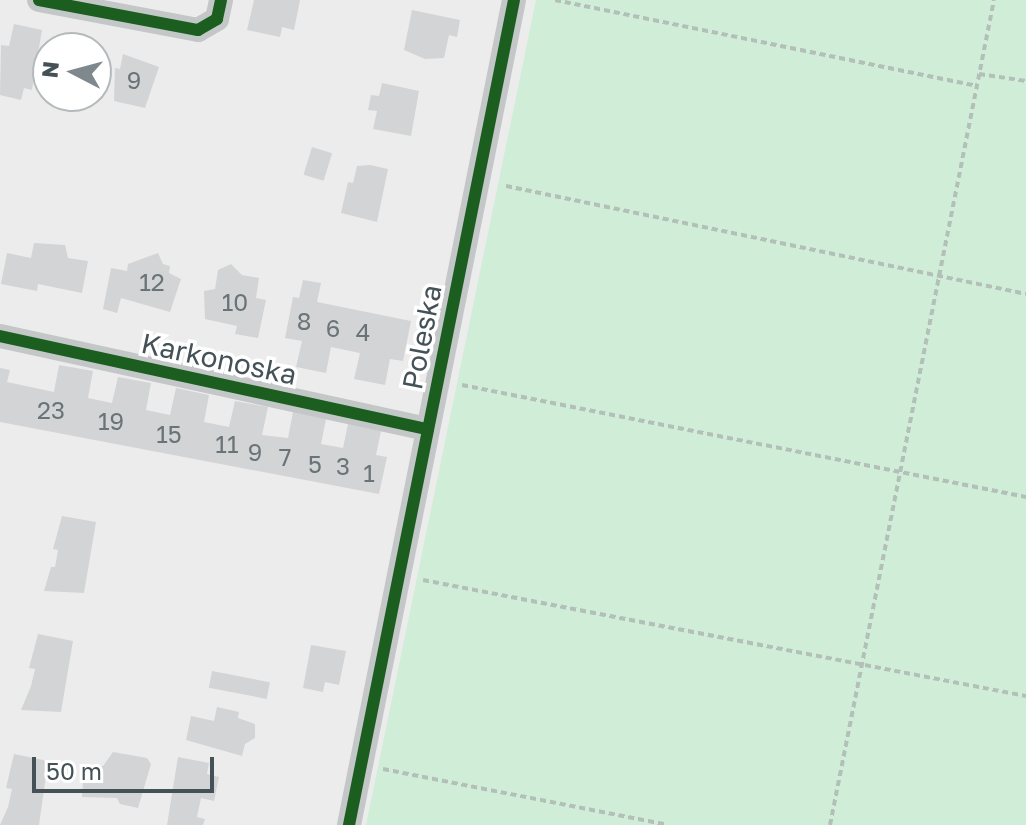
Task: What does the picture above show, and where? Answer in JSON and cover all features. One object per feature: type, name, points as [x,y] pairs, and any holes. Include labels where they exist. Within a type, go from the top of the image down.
[{"type":"street","points":[[39,0],[198,30],[217,19],[221,0]]},
{"type":"street","name":"Poleska","points":[[349,825],[514,0]]},
{"type":"street","name":"Karkonoska","points":[[0,336],[428,429]]},
{"type":"path","points":[[555,0],[977,86]]},
{"type":"path","points":[[830,825],[994,0]]},
{"type":"path","points":[[979,74],[1026,81]]},
{"type":"path","points":[[506,186],[1026,294]]},
{"type":"path","points":[[462,385],[1026,497]]},
{"type":"path","points":[[422,580],[1026,696]]},
{"type":"path","points":[[383,769],[668,825]]},
{"type":"green space","points":[[536,0],[1026,0],[1026,825],[366,825]]},
{"type":"building","points":[[254,0],[300,0],[294,30],[282,27],[280,37],[247,30]]},
{"type":"building","points":[[412,10],[460,20],[457,37],[449,35],[444,58],[425,59],[404,50]]},
{"type":"building","points":[[14,24],[42,30],[32,32],[32,90],[24,88],[21,100],[0,95],[1,45],[9,46]]},
{"type":"building","points":[[123,54],[159,67],[145,108],[114,101],[115,68],[120,69]]},
{"type":"building","points":[[382,83],[419,91],[411,136],[373,129],[377,111],[368,110],[371,95],[379,96]]},
{"type":"building","points":[[312,147],[332,153],[324,181],[304,175]]},
{"type":"building","points":[[357,166],[388,169],[377,222],[341,213],[348,182],[353,183]]},
{"type":"building","points":[[34,243],[65,245],[68,258],[88,261],[82,293],[38,284],[37,291],[1,284],[7,253],[31,258]]},
{"type":"building","points":[[158,253],[163,264],[170,266],[169,273],[181,279],[170,312],[121,298],[117,313],[103,309],[111,268],[127,271],[128,264]]},
{"type":"building","points":[[231,264],[242,275],[259,278],[256,298],[266,300],[258,338],[235,334],[237,326],[205,319],[204,291],[215,289],[218,270]]},
{"type":"building","points":[[303,280],[321,283],[317,302],[411,321],[403,361],[390,359],[385,385],[354,379],[360,353],[331,347],[326,373],[296,367],[302,341],[285,338],[293,297],[299,298]]},
{"type":"building","points":[[59,365],[93,371],[88,398],[112,403],[118,377],[151,383],[146,410],[170,415],[176,388],[209,395],[204,422],[229,427],[235,401],[268,407],[262,435],[288,438],[293,412],[326,419],[321,444],[343,448],[348,424],[381,431],[376,455],[387,457],[379,494],[0,422],[0,368],[10,370],[7,382],[54,392]]},
{"type":"building","points":[[62,516],[96,522],[84,593],[44,591],[51,567],[55,567],[58,550],[53,549]]},
{"type":"building","points":[[38,634],[73,641],[61,712],[21,710],[35,669],[29,668]]},
{"type":"building","points":[[311,645],[346,651],[339,685],[325,682],[323,692],[303,688]]},
{"type":"building","points":[[212,671],[270,682],[267,699],[209,688]]},
{"type":"building","points":[[217,707],[239,712],[238,718],[255,724],[255,738],[245,744],[242,756],[186,740],[191,716],[214,721]]},
{"type":"building","points":[[113,752],[147,758],[151,764],[138,808],[120,804],[117,798],[82,797],[84,766],[103,766]]},
{"type":"building","points":[[14,754],[48,761],[39,825],[0,825],[12,789],[6,788]]},
{"type":"building","points":[[178,757],[209,763],[207,774],[219,777],[214,801],[201,798],[197,817],[205,819],[203,825],[167,825]]},
{"type":"cycle path","points":[[39,0],[198,30],[217,19],[221,0]]},
{"type":"cycle path","points":[[349,825],[514,0]]},
{"type":"cycle path","points":[[0,336],[428,429]]}]
